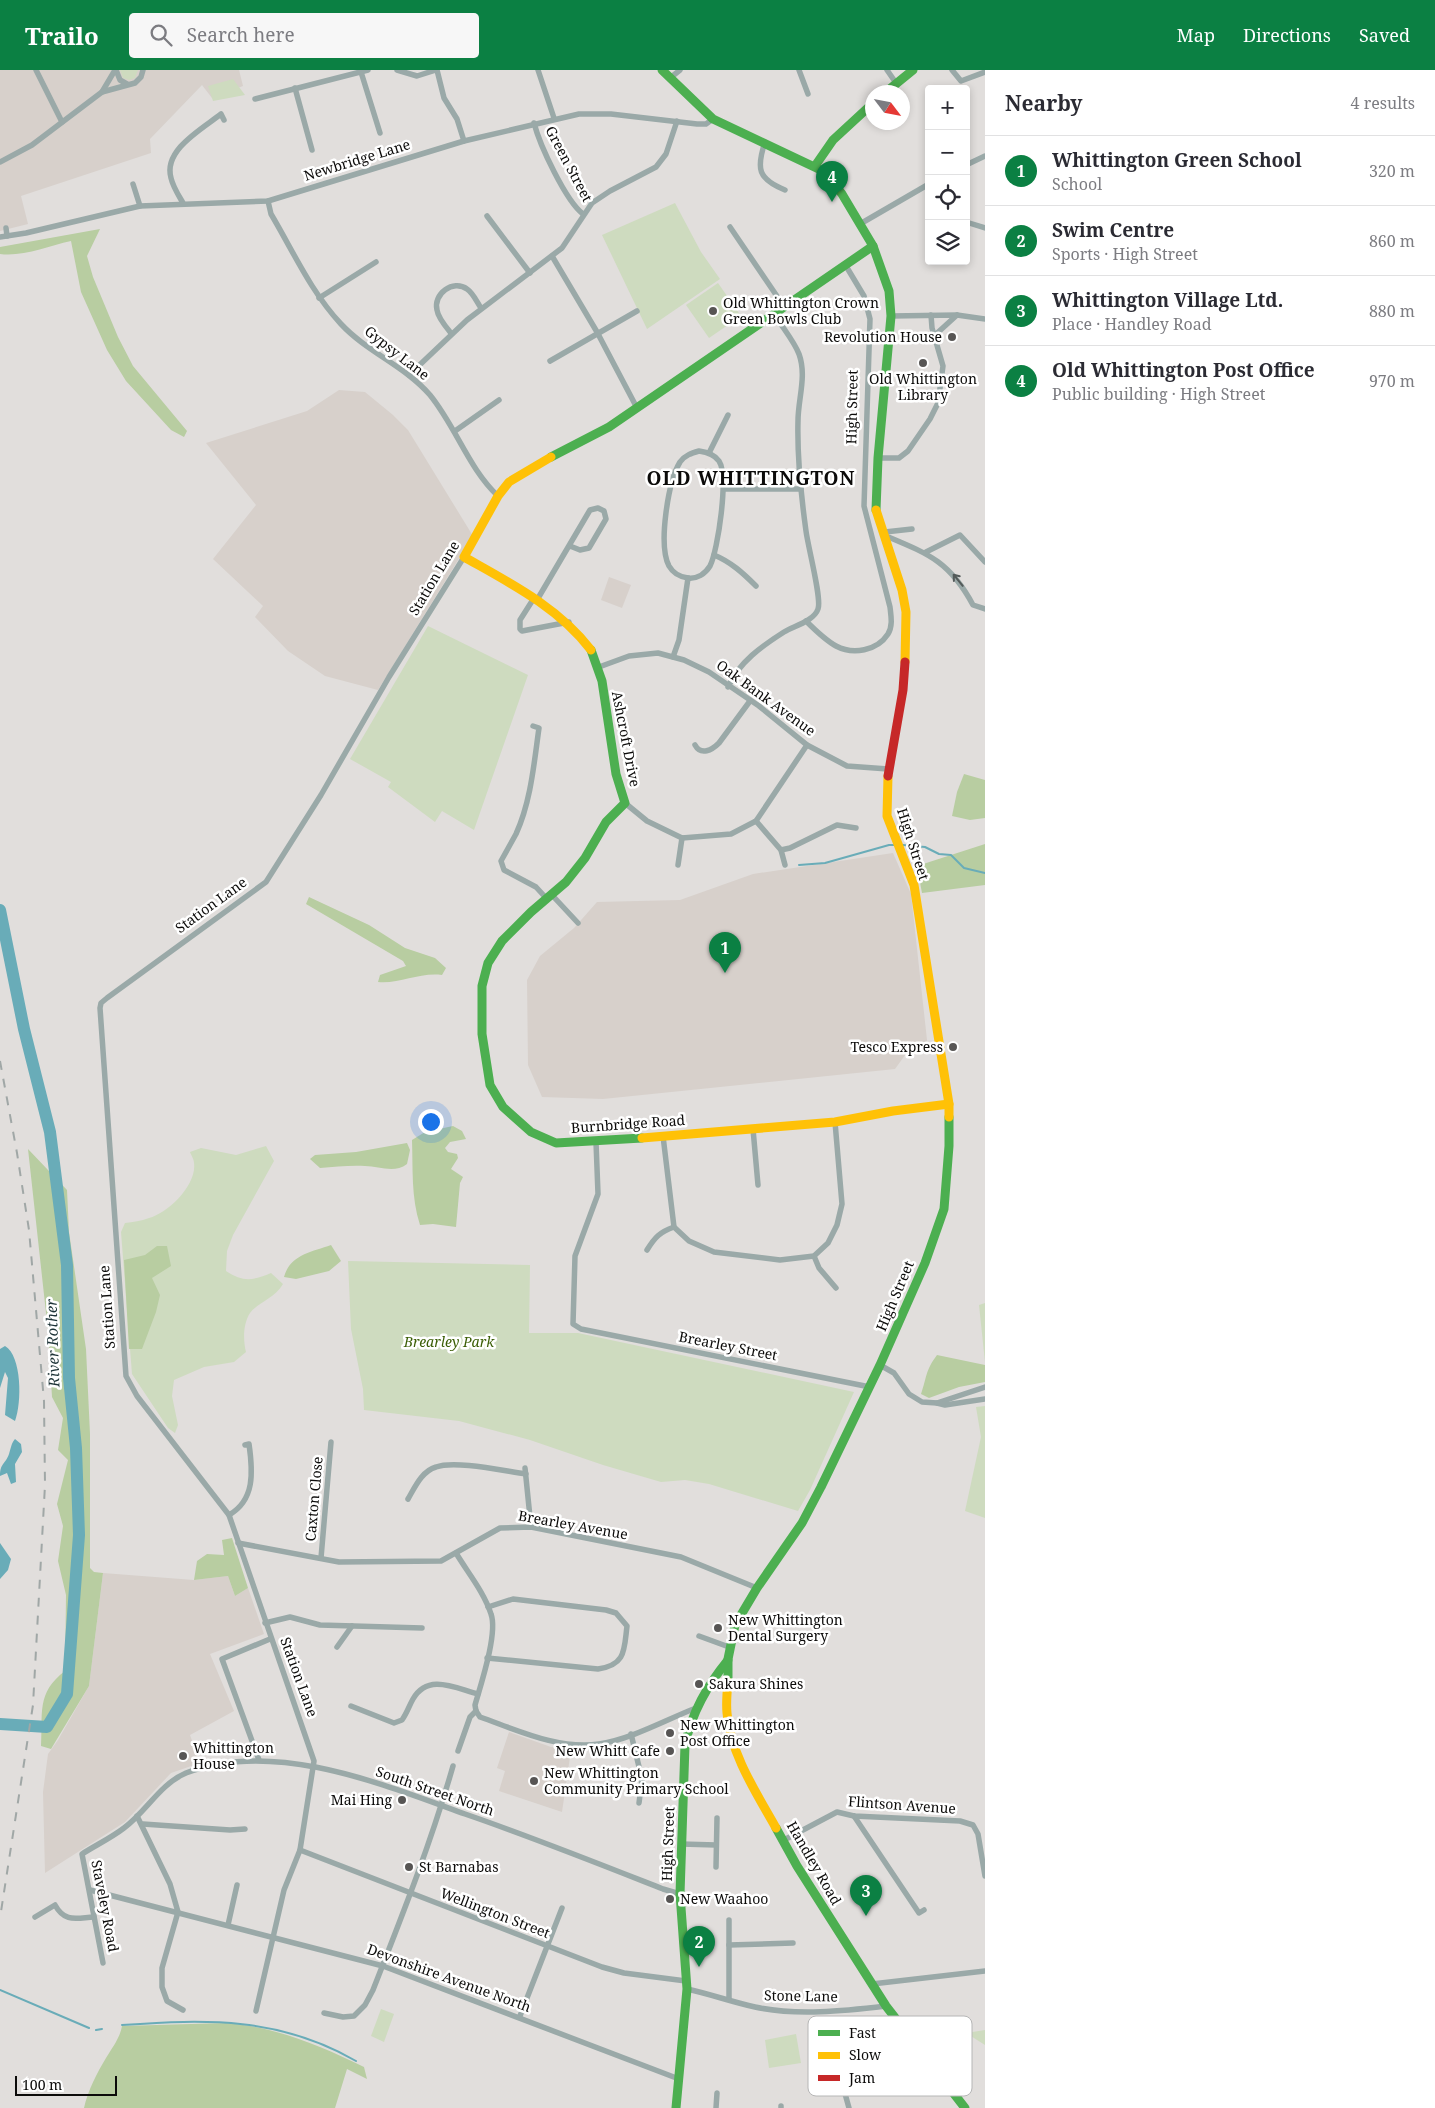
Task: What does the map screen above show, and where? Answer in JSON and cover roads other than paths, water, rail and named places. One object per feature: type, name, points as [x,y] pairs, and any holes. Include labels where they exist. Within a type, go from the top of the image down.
[{"type":"main road","name":"High Street","points":[[662,70],[713,119],[825,172],[835,184],[873,246],[889,291],[891,316],[878,458],[876,513],[885,534],[902,590],[906,612],[907,640],[903,690],[888,769],[886,802],[888,816],[914,885],[949,1104],[949,1146],[944,1209],[925,1263],[870,1387],[821,1487],[802,1523],[757,1588],[736,1625],[729,1647],[728,1659],[716,1673],[688,1726],[685,1745],[680,1894],[687,1985],[676,2108]]},
{"type":"main road","points":[[896,83],[913,70]]},
{"type":"main road","points":[[815,166],[822,151],[834,136],[865,110]]},
{"type":"main road","name":"Station Lane","points":[[464,557],[498,496],[509,482],[527,470],[578,444],[637,408],[873,246]]},
{"type":"main road","name":"Ashcroft Drive","points":[[464,557],[535,599],[569,622],[591,650],[599,667],[616,776],[625,803]]},
{"type":"main road","name":"Burnbridge Road","points":[[625,803],[606,822],[585,858],[566,882],[502,941],[488,963],[482,986],[482,1034],[490,1085],[503,1107],[531,1132],[556,1143],[596,1142],[835,1122],[949,1104]]},
{"type":"main road","name":"Handley Road","points":[[728,1659],[727,1706],[731,1732],[743,1768],[797,1866],[894,2016]]},
{"type":"main road","name":"Handley Road","points":[[956,2096],[965,2108]]},
{"type":"street","points":[[36,70],[62,122]]},
{"type":"street","points":[[102,92],[115,70]]},
{"type":"street","points":[[115,70],[120,80],[127,84]]},
{"type":"street","points":[[0,162],[32,145],[102,92],[138,80],[143,70]]},
{"type":"street","points":[[256,99],[368,70]]},
{"type":"street","points":[[399,70],[417,76],[436,70],[444,98],[457,119],[464,141]]},
{"type":"street","points":[[670,78],[680,70]]},
{"type":"street","points":[[799,70],[808,94]]},
{"type":"street","points":[[887,70],[896,83]]},
{"type":"street","points":[[952,70],[961,81],[985,72]]},
{"type":"street","points":[[540,71],[554,118]]},
{"type":"street","points":[[361,72],[380,133]]},
{"type":"street","points":[[295,88],[312,150]]},
{"type":"street","points":[[183,204],[171,178],[170,165],[173,157],[180,148],[220,114],[224,120]]},
{"type":"street","name":"Newbridge Lane","points":[[6,228],[3,237],[140,206],[268,201],[464,141],[554,118],[579,114],[611,114],[706,124],[713,119]]},
{"type":"street","points":[[409,374],[451,333],[481,308],[562,248],[592,203],[610,190],[656,167],[666,154],[677,121]]},
{"type":"street","name":"Green Street","points":[[534,123],[546,154],[575,208],[583,214]]},
{"type":"street","points":[[765,142],[760,157],[760,170],[763,178],[785,190]]},
{"type":"street","points":[[970,163],[985,156]]},
{"type":"street","points":[[133,184],[140,206]]},
{"type":"street","points":[[860,224],[925,186]]},
{"type":"street","name":"Gypsy Lane","points":[[268,201],[271,214],[319,298],[341,325],[360,341],[409,374],[430,395],[485,484],[498,496]]},
{"type":"street","points":[[487,216],[530,273]]},
{"type":"street","points":[[970,223],[985,228]]},
{"type":"street","points":[[730,227],[785,308]]},
{"type":"street","points":[[552,256],[597,332],[637,408]]},
{"type":"street","points":[[319,298],[376,262]]},
{"type":"street","name":"High Street","points":[[806,621],[835,646],[852,652],[873,646],[881,641],[889,633],[891,621],[890,607],[864,506],[870,319],[864,296],[846,266]]},
{"type":"street","points":[[451,333],[436,310],[438,298],[446,288],[456,285],[467,289],[481,308]]},
{"type":"street","points":[[550,362],[597,332],[637,311]]},
{"type":"street","points":[[878,458],[899,458],[908,451],[930,419],[938,403],[943,366],[932,328],[931,314]]},
{"type":"street","points":[[891,316],[931,314],[985,319]]},
{"type":"street","points":[[728,687],[732,677],[746,659],[784,632],[806,621],[818,611],[820,600],[807,542],[800,488],[798,419],[803,377],[799,353],[775,315]]},
{"type":"street","points":[[935,335],[957,315]]},
{"type":"street","points":[[454,431],[499,400]]},
{"type":"street","points":[[709,454],[728,415]]},
{"type":"street","points":[[699,451],[709,454],[719,461],[724,489],[714,555],[709,567],[702,575],[688,578],[677,575],[668,564],[665,543],[668,505],[675,472],[681,460],[689,454],[699,451]]},
{"type":"street","points":[[724,489],[800,488]]},
{"type":"street","points":[[569,622],[522,631],[520,629],[520,620],[570,546],[590,510],[598,508],[604,511],[606,520],[589,548],[580,550],[570,546]]},
{"type":"street","points":[[885,534],[912,528]]},
{"type":"street","points":[[885,534],[926,552],[953,574],[963,586],[973,605],[985,609]]},
{"type":"street","points":[[926,552],[960,535],[985,560]]},
{"type":"street","points":[[714,555],[741,571],[756,586]]},
{"type":"street","name":"Station Lane","points":[[314,1768],[314,1761],[270,1639],[229,1515],[136,1396],[126,1376],[100,1008],[101,1003],[107,998],[266,882],[321,795],[389,677],[464,557]]},
{"type":"street","points":[[673,657],[678,640],[688,578]]},
{"type":"street","name":"Oak Bank Avenue","points":[[599,667],[629,656],[658,653],[673,657],[709,672],[807,744],[847,766],[888,769]]},
{"type":"street","points":[[695,745],[697,749],[703,751],[719,744],[750,701]]},
{"type":"street","points":[[533,726],[539,728],[533,774],[522,818],[516,834],[501,861],[504,870],[536,887],[578,923]]},
{"type":"street","points":[[678,865],[682,838],[730,834],[756,821],[807,744]]},
{"type":"street","name":"Ashcroft Drive","points":[[625,803],[646,821],[682,838]]},
{"type":"street","points":[[756,821],[781,850],[785,866]]},
{"type":"street","points":[[781,850],[790,848],[837,825],[856,828]]},
{"type":"street","points":[[663,1136],[674,1227],[688,1241],[714,1252],[780,1260],[814,1256],[828,1244],[837,1225],[842,1204],[835,1122]]},
{"type":"street","points":[[753,1129],[758,1185]]},
{"type":"street","name":"Brearley Street","points":[[596,1142],[598,1194],[575,1256],[573,1324],[581,1329],[870,1387]]},
{"type":"street","points":[[647,1250],[656,1236],[674,1227]]},
{"type":"street","points":[[814,1256],[819,1268],[836,1288]]},
{"type":"street","points":[[880,1365],[894,1373],[909,1394],[922,1402],[937,1402],[985,1387]]},
{"type":"street","points":[[937,1402],[945,1405],[985,1399]]},
{"type":"street","name":"Caxton Close","points":[[321,1558],[331,1442]]},
{"type":"street","points":[[229,1515],[240,1509],[245,1502],[249,1488],[252,1465],[249,1444],[245,1445]]},
{"type":"street","points":[[408,1499],[420,1479],[435,1467],[452,1464],[525,1471],[531,1527]]},
{"type":"street","name":"Brearley Avenue","points":[[238,1543],[339,1562],[441,1561],[500,1528],[531,1527],[681,1556],[757,1588]]},
{"type":"street","points":[[456,1554],[492,1615],[488,1658],[475,1705],[480,1717],[566,1744],[599,1744],[631,1734],[696,1708]]},
{"type":"street","points":[[488,1607],[513,1600],[606,1610],[616,1614],[628,1626],[624,1652],[619,1662],[608,1668],[598,1669],[488,1658]]},
{"type":"street","points":[[265,1623],[290,1617],[320,1625],[422,1628]]},
{"type":"street","points":[[337,1647],[352,1626]]},
{"type":"street","points":[[699,1636],[729,1647]]},
{"type":"street","points":[[259,1760],[222,1659],[270,1639]]},
{"type":"street","points":[[351,1706],[394,1723],[402,1720],[414,1698],[428,1684],[439,1684],[478,1694]]},
{"type":"street","points":[[458,1751],[470,1717],[476,1711]]},
{"type":"street","points":[[631,1734],[642,1779],[639,1803]]},
{"type":"street","name":"South Street North","points":[[82,1854],[125,1828],[170,1782],[185,1774],[231,1762],[259,1760],[314,1768],[395,1788],[680,1894]]},
{"type":"street","points":[[324,2013],[343,2017],[354,2016],[365,2005],[383,1966],[411,1894],[442,1806],[453,1766]]},
{"type":"street","points":[[256,2011],[284,1890],[300,1850],[314,1768]]},
{"type":"street","name":"Flintson Avenue","points":[[784,1840],[837,1812],[854,1816],[960,1821],[973,1825],[978,1834],[985,1876]]},
{"type":"street","points":[[137,1816],[143,1824],[170,1884],[178,1912],[162,1968],[162,1987],[167,2000],[183,2010]]},
{"type":"street","points":[[854,1816],[919,1913],[924,1910]]},
{"type":"street","points":[[716,1867],[717,1818]]},
{"type":"street","points":[[143,1824],[230,1830],[245,1829]]},
{"type":"street","points":[[681,1844],[716,1846]]},
{"type":"street","name":"Wellington Street","points":[[300,1850],[602,1967],[687,1985]]},
{"type":"street","name":"Staveley Road","points":[[82,1854],[103,1963]]},
{"type":"street","points":[[228,1925],[237,1885]]},
{"type":"street","name":"Devonshire Avenue North","points":[[90,1890],[383,1966],[520,2016],[679,2079]]},
{"type":"street","points":[[35,1917],[55,1905],[59,1913],[66,1917],[78,1919],[94,1917]]},
{"type":"street","points":[[520,2016],[562,1908]]},
{"type":"street","points":[[729,1920],[729,1999]]},
{"type":"street","points":[[729,1945],[793,1942]]},
{"type":"street","points":[[872,1984],[985,1971]]},
{"type":"street","name":"Stone Lane","points":[[687,1985],[754,2007],[780,2010],[808,2011],[886,2006]]},
{"type":"street","points":[[716,2108],[718,2093]]},
{"type":"water","points":[[5,1346],[11,1351],[15,1359],[19,1380],[19,1403],[15,1421],[5,1415],[8,1378],[5,1372],[0,1388],[0,1349]]},
{"type":"water","points":[[15,1439],[21,1444],[22,1452],[15,1464],[16,1482],[11,1484],[7,1473],[0,1476],[0,1472]]},
{"type":"water","points":[[0,1543],[11,1559],[8,1570],[0,1579]]},
{"type":"waterway","points":[[799,865],[825,863],[895,845]]},
{"type":"waterway","points":[[903,845],[925,847],[939,854],[951,855],[964,868],[985,873]]},
{"type":"waterway","name":"River Rother","points":[[0,910],[24,1029],[50,1132],[67,1265],[69,1378],[76,1448],[79,1535],[67,1694],[47,1727],[0,1724]]},
{"type":"waterway","points":[[0,1990],[89,2028]]},
{"type":"waterway","points":[[122,2025],[184,2022],[242,2024],[299,2036],[328,2047],[356,2061]]},
{"type":"waterway","points":[[96,2030],[102,2029]]},
{"type":"railway","points":[[0,1061],[29,1230],[44,1401],[45,1485],[33,1705],[0,1918]]},
{"type":"place","name":"Old Whittington Post Office","points":[[832,202]]},
{"type":"place","name":"Old Whittington Crown Green Bowls Club","points":[[713,311]]},
{"type":"place","name":"Revolution House","points":[[952,337]]},
{"type":"place","name":"Old Whittington Library","points":[[923,363]]},
{"type":"place","name":"Whittington Green School","points":[[725,973]]},
{"type":"place","name":"Tesco Express","points":[[953,1047]]},
{"type":"place","name":"New Whittington Dental Surgery","points":[[718,1628]]},
{"type":"place","name":"Sakura Shines","points":[[699,1684]]},
{"type":"place","name":"New Whittington Post Office","points":[[670,1733]]},
{"type":"place","name":"New Whitt Cafe","points":[[670,1751]]},
{"type":"place","name":"Whittington House","points":[[183,1756]]},
{"type":"place","name":"New Whittington Community Primary School","points":[[534,1781]]},
{"type":"place","name":"Mai Hing","points":[[402,1800]]},
{"type":"place","name":"St Barnabas","points":[[409,1867]]},
{"type":"place","name":"New Waahoo","points":[[670,1899]]},
{"type":"place","name":"Whittington Village Ltd.","points":[[866,1916]]},
{"type":"place","name":"Swim Centre","points":[[699,1967]]},
{"type":"district","name":"OLD WHITTINGTON","points":[[751,478]]},
{"type":"park label","name":"Brearley Park","points":[[449,1342]]}]
